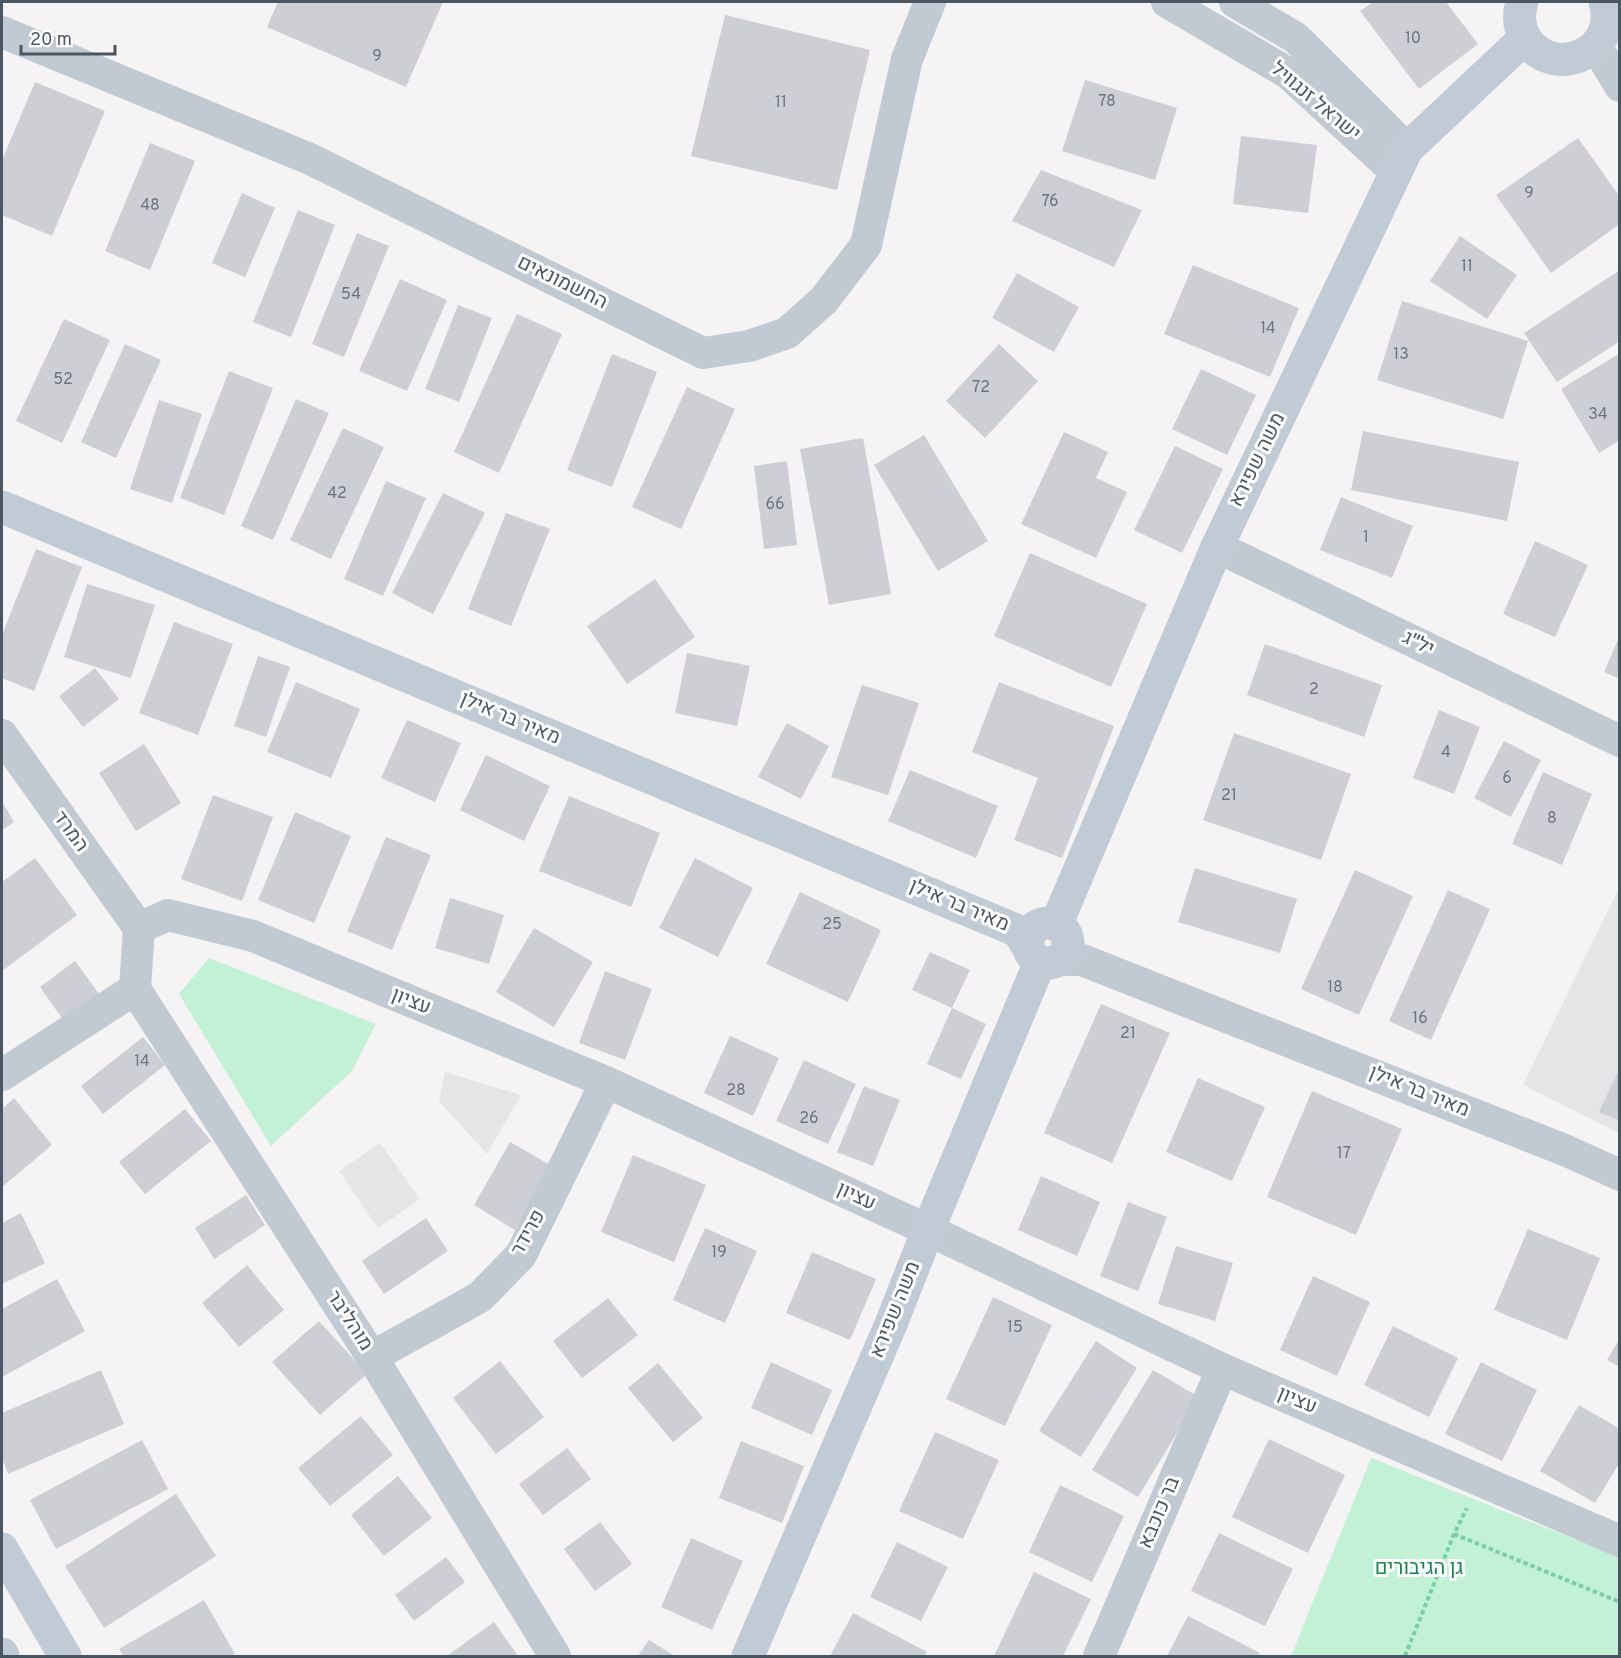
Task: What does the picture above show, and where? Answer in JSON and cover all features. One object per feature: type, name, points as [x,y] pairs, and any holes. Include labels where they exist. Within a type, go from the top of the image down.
[{"type":"street","name":"החשמונאים","points":[[5,43],[310,159],[704,353],[749,346],[787,333],[824,300],[866,244],[907,59],[930,2]]},
{"type":"street","name":"ישראל זנגוויל","points":[[1167,2],[1288,73],[1402,160]]},
{"type":"street","name":"ישראל זנגוויל","points":[[1234,2],[1296,38],[1402,160]]},
{"type":"street","points":[[1522,2],[1519,11],[1520,25],[1525,38],[1533,49],[1558,60],[1572,59],[1585,54],[1607,19]]},
{"type":"street","points":[[1607,19],[1620,86]]},
{"type":"street","name":"משה שפירא","points":[[748,1656],[891,1324],[928,1230],[1216,547],[1402,160],[1525,38]]},
{"type":"street","name":"מאיר בר אילן","points":[[2,507],[1049,944],[1567,1151],[1620,1175]]},
{"type":"street","name":"יל\"ג","points":[[1216,547],[1620,741]]},
{"type":"street","name":"המרד","points":[[2,735],[139,928]]},
{"type":"street","name":"עציון","points":[[139,928],[168,915],[253,936],[606,1082],[928,1230],[1222,1369],[1620,1541]]},
{"type":"street","points":[[2,1075],[135,989],[139,928]]},
{"type":"street","name":"מוהליבר","points":[[135,989],[372,1357],[555,1656]]},
{"type":"street","name":"פרידר","points":[[372,1357],[480,1296],[521,1255],[606,1082]]},
{"type":"street","name":"בר כוכבא","points":[[1099,1656],[1222,1369]]},
{"type":"street","points":[[2,1549],[65,1656]]},
{"type":"path","points":[[1405,1656],[1454,1534],[1482,1481]]},
{"type":"path","points":[[1454,1534],[1620,1602]]},
{"type":"shaded area","points":[[1619,888],[1619,1133],[1523,1085]]},
{"type":"shaded area","points":[[445,1072],[521,1095],[487,1154],[439,1101]]},
{"type":"shaded area","points":[[380,1143],[420,1199],[378,1228],[339,1171]]},
{"type":"green space","points":[[209,958],[376,1024],[352,1071],[271,1146],[179,994]]},
{"type":"green space","name":"גן הגיבורים","points":[[1371,1458],[1619,1557],[1619,1656],[1291,1656]]},
{"type":"building","points":[[278,2],[443,2],[406,87],[267,27]]},
{"type":"building","points":[[1373,2],[1446,2],[1478,44],[1419,89],[1360,11]]},
{"type":"building","points":[[725,15],[870,50],[837,190],[691,156]]},
{"type":"building","points":[[1085,80],[1177,108],[1155,180],[1062,151]]},
{"type":"building","points":[[35,82],[105,111],[52,236],[2,215],[2,160]]},
{"type":"building","points":[[1241,136],[1317,145],[1308,213],[1233,204]]},
{"type":"building","points":[[1578,138],[1620,197],[1620,224],[1551,273],[1496,195]]},
{"type":"building","points":[[150,143],[195,161],[150,270],[105,251]]},
{"type":"building","points":[[1041,170],[1142,210],[1114,267],[1012,221]]},
{"type":"building","points":[[242,193],[275,208],[245,277],[212,263]]},
{"type":"building","points":[[298,210],[335,225],[291,337],[253,322]]},
{"type":"building","points":[[357,233],[389,246],[344,357],[312,344]]},
{"type":"building","points":[[1460,236],[1517,275],[1487,319],[1430,281]]},
{"type":"building","points":[[1193,265],[1299,308],[1270,377],[1164,334]]},
{"type":"building","points":[[1620,270],[1620,341],[1557,382],[1524,333]]},
{"type":"building","points":[[1017,273],[1079,307],[1054,352],[992,318]]},
{"type":"building","points":[[400,279],[447,300],[407,391],[359,371]]},
{"type":"building","points":[[1402,301],[1528,341],[1503,419],[1377,380]]},
{"type":"building","points":[[458,305],[492,318],[459,402],[425,389]]},
{"type":"building","points":[[517,314],[562,334],[499,473],[454,452]]},
{"type":"building","points":[[64,319],[110,340],[62,443],[16,421]]},
{"type":"building","points":[[125,344],[161,360],[116,458],[81,442]]},
{"type":"building","points":[[999,344],[1038,381],[985,438],[946,401]]},
{"type":"building","points":[[1620,353],[1620,440],[1599,453],[1561,389]]},
{"type":"building","points":[[612,354],[657,372],[612,487],[567,470]]},
{"type":"building","points":[[1201,369],[1256,395],[1227,455],[1172,429]]},
{"type":"building","points":[[229,371],[273,388],[224,515],[180,498]]},
{"type":"building","points":[[687,387],[735,409],[681,529],[632,507]]},
{"type":"building","points":[[296,399],[329,413],[273,540],[241,526]]},
{"type":"building","points":[[159,400],[202,414],[172,503],[130,489]]},
{"type":"building","points":[[343,428],[384,447],[331,559],[290,540]]},
{"type":"building","points":[[1363,431],[1519,462],[1507,521],[1351,490]]},
{"type":"building","points":[[1064,432],[1108,452],[1096,478],[1127,492],[1096,558],[1021,524]]},
{"type":"building","points":[[924,435],[988,541],[938,571],[874,465]]},
{"type":"building","points":[[863,438],[891,594],[829,605],[800,449]]},
{"type":"building","points":[[1175,446],[1223,469],[1182,553],[1134,530]]},
{"type":"building","points":[[787,461],[797,545],[764,549],[754,466]]},
{"type":"building","points":[[386,481],[426,498],[383,596],[344,579]]},
{"type":"building","points":[[443,493],[485,513],[433,614],[392,593]]},
{"type":"building","points":[[1341,497],[1413,526],[1392,578],[1320,550]]},
{"type":"building","points":[[506,513],[550,529],[511,626],[468,609]]},
{"type":"building","points":[[1535,541],[1588,565],[1555,637],[1503,614]]},
{"type":"building","points":[[36,549],[82,567],[34,691],[2,678],[2,635]]},
{"type":"building","points":[[1030,553],[1147,604],[1111,687],[994,636]]},
{"type":"building","points":[[655,579],[695,637],[627,684],[587,626]]},
{"type":"building","points":[[87,584],[155,605],[131,678],[64,657]]},
{"type":"building","points":[[174,622],[233,644],[198,735],[139,713]]},
{"type":"building","points":[[1620,635],[1620,679],[1604,672]]},
{"type":"building","points":[[1265,644],[1382,685],[1364,737],[1247,695]]},
{"type":"building","points":[[687,653],[750,666],[737,726],[675,713]]},
{"type":"building","points":[[258,656],[290,667],[266,737],[234,726]]},
{"type":"building","points":[[95,668],[119,699],[83,727],[59,696]]},
{"type":"building","points":[[296,682],[360,709],[331,778],[267,752]]},
{"type":"building","points":[[999,682],[1114,726],[1062,858],[1014,840],[1038,778],[972,752]]},
{"type":"building","points":[[862,685],[919,703],[888,795],[831,777]]},
{"type":"building","points":[[1439,710],[1480,727],[1454,794],[1413,778]]},
{"type":"building","points":[[407,720],[461,743],[435,802],[381,778]]},
{"type":"building","points":[[787,723],[829,746],[801,799],[758,777]]},
{"type":"building","points":[[1234,733],[1351,774],[1321,860],[1203,820]]},
{"type":"building","points":[[1504,741],[1541,760],[1511,817],[1474,798]]},
{"type":"building","points":[[144,744],[181,803],[136,831],[99,773]]},
{"type":"building","points":[[486,755],[550,786],[524,841],[460,810]]},
{"type":"building","points":[[910,770],[998,806],[976,858],[888,821]]},
{"type":"building","points":[[1543,772],[1592,794],[1562,865],[1512,844]]},
{"type":"building","points":[[213,795],[273,817],[242,901],[181,879]]},
{"type":"building","points":[[569,796],[660,833],[631,907],[539,871]]},
{"type":"building","points":[[2,801],[14,822],[2,830]]},
{"type":"building","points":[[295,812],[351,836],[314,923],[258,900]]},
{"type":"building","points":[[386,837],[431,855],[392,950],[347,931]]},
{"type":"building","points":[[35,858],[77,915],[2,971],[2,882]]},
{"type":"building","points":[[695,858],[753,888],[718,957],[659,928]]},
{"type":"building","points":[[1195,868],[1297,899],[1280,953],[1178,922]]},
{"type":"building","points":[[1355,870],[1413,896],[1359,1015],[1301,989]]},
{"type":"building","points":[[1448,890],[1490,909],[1431,1040],[1389,1021]]},
{"type":"building","points":[[800,892],[881,930],[848,1002],[766,964]]},
{"type":"building","points":[[450,898],[504,915],[489,964],[435,948]]},
{"type":"building","points":[[534,928],[593,962],[554,1027],[496,992]]},
{"type":"building","points":[[930,952],[970,970],[952,1008],[912,990]]},
{"type":"building","points":[[75,961],[100,995],[64,1021],[40,987]]},
{"type":"building","points":[[605,971],[652,989],[625,1060],[579,1043]]},
{"type":"building","points":[[1101,1004],[1170,1033],[1112,1163],[1044,1133]]},
{"type":"building","points":[[952,1008],[986,1024],[961,1079],[927,1064]]},
{"type":"building","points":[[730,1036],[779,1058],[753,1116],[704,1093]]},
{"type":"building","points":[[143,1037],[165,1065],[103,1114],[81,1086]]},
{"type":"building","points":[[804,1060],[856,1084],[828,1144],[776,1121]]},
{"type":"building","points":[[1620,1067],[1620,1121],[1599,1112]]},
{"type":"building","points":[[1198,1078],[1265,1107],[1232,1181],[1166,1152]]},
{"type":"building","points":[[864,1086],[900,1100],[873,1166],[837,1152]]},
{"type":"building","points":[[1312,1091],[1402,1129],[1356,1235],[1267,1197]]},
{"type":"building","points":[[14,1098],[52,1145],[2,1187],[2,1109]]},
{"type":"building","points":[[185,1109],[211,1141],[145,1194],[119,1162]]},
{"type":"building","points":[[510,1142],[552,1166],[515,1230],[474,1205]]},
{"type":"building","points":[[633,1155],[706,1185],[674,1262],[601,1232]]},
{"type":"building","points":[[1041,1176],[1100,1202],[1077,1256],[1018,1230]]},
{"type":"building","points":[[246,1195],[265,1225],[214,1259],[195,1228]]},
{"type":"building","points":[[1128,1202],[1167,1217],[1138,1291],[1100,1276]]},
{"type":"building","points":[[21,1213],[45,1263],[2,1284],[2,1223]]},
{"type":"building","points":[[426,1218],[448,1251],[384,1294],[362,1261]]},
{"type":"building","points":[[705,1228],[757,1251],[725,1323],[673,1300]]},
{"type":"building","points":[[1528,1229],[1600,1258],[1567,1340],[1494,1310]]},
{"type":"building","points":[[1176,1246],[1233,1263],[1215,1321],[1158,1304]]},
{"type":"building","points":[[812,1252],[876,1279],[850,1340],[786,1313]]},
{"type":"building","points":[[247,1265],[284,1310],[239,1347],[202,1303]]},
{"type":"building","points":[[1313,1276],[1370,1302],[1337,1376],[1280,1350]]},
{"type":"building","points":[[57,1279],[85,1331],[2,1377],[2,1309]]},
{"type":"building","points":[[993,1297],[1052,1325],[1005,1426],[946,1399]]},
{"type":"building","points":[[608,1298],[638,1335],[582,1378],[553,1341]]},
{"type":"building","points":[[319,1321],[367,1374],[320,1415],[272,1362]]},
{"type":"building","points":[[1393,1326],[1458,1358],[1429,1417],[1364,1385]]},
{"type":"building","points":[[1620,1338],[1620,1367],[1607,1360]]},
{"type":"building","points":[[1096,1341],[1137,1368],[1081,1457],[1039,1431]]},
{"type":"building","points":[[500,1361],[544,1417],[496,1454],[453,1398]]},
{"type":"building","points":[[771,1362],[832,1390],[812,1435],[751,1408]]},
{"type":"building","points":[[1481,1362],[1537,1390],[1502,1461],[1445,1434]]},
{"type":"building","points":[[658,1363],[703,1418],[673,1442],[628,1388]]},
{"type":"building","points":[[101,1370],[124,1424],[8,1474],[2,1458],[2,1413]]},
{"type":"building","points":[[1153,1370],[1199,1397],[1138,1497],[1092,1470]]},
{"type":"building","points":[[1579,1405],[1620,1429],[1620,1462],[1595,1503],[1540,1471]]},
{"type":"building","points":[[361,1416],[393,1455],[330,1506],[298,1468]]},
{"type":"building","points":[[935,1432],[999,1460],[963,1539],[899,1511]]},
{"type":"building","points":[[1269,1439],[1345,1475],[1308,1553],[1232,1517]]},
{"type":"building","points":[[142,1440],[168,1489],[56,1549],[30,1500]]},
{"type":"building","points":[[741,1441],[804,1466],[782,1523],[719,1498]]},
{"type":"building","points":[[567,1448],[591,1479],[543,1515],[519,1484]]},
{"type":"building","points":[[398,1476],[432,1518],[384,1556],[351,1515]]},
{"type":"building","points":[[1060,1485],[1124,1516],[1092,1582],[1029,1552]]},
{"type":"building","points":[[176,1494],[216,1556],[104,1628],[65,1566]]},
{"type":"building","points":[[600,1522],[632,1564],[595,1591],[564,1549]]},
{"type":"building","points":[[1219,1533],[1293,1569],[1265,1626],[1191,1591]]},
{"type":"building","points":[[691,1538],[743,1561],[712,1630],[661,1607]]},
{"type":"building","points":[[897,1542],[948,1567],[921,1621],[870,1597]]},
{"type":"building","points":[[446,1557],[465,1582],[414,1621],[395,1595]]},
{"type":"building","points":[[1034,1572],[1091,1599],[1063,1656],[994,1656]]},
{"type":"building","points":[[204,1600],[235,1654],[230,1656],[124,1656],[119,1649]]},
{"type":"building","points":[[853,1613],[927,1652],[925,1656],[830,1656]]},
{"type":"building","points":[[1188,1616],[1260,1653],[1258,1656],[1167,1656]]},
{"type":"building","points":[[494,1622],[518,1656],[447,1656]]},
{"type":"building","points":[[649,1640],[675,1656],[638,1656]]}]
